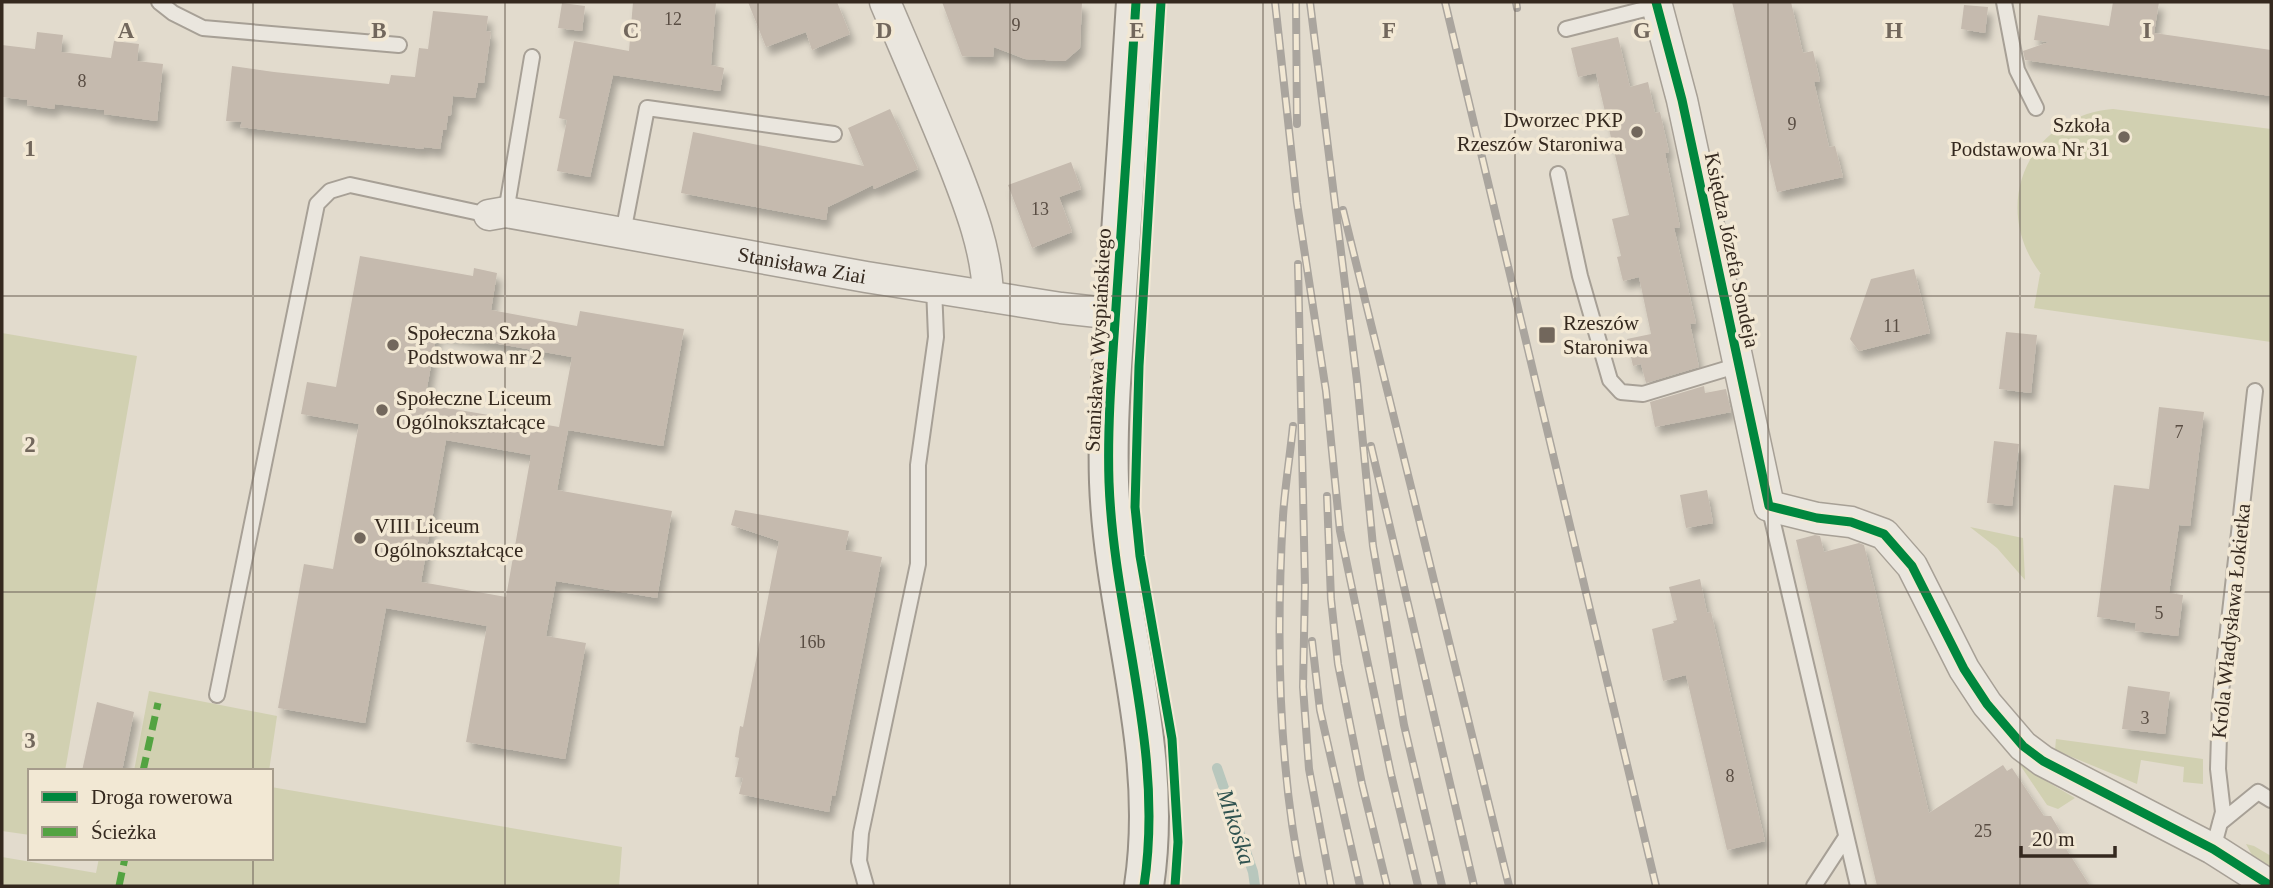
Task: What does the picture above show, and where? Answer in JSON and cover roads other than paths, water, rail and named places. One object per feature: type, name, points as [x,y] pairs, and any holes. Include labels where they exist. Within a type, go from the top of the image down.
[{"type":"street","points":[[885,2],[970,207],[988,273],[988,296]]},
{"type":"street","name":"Stanisława Wyspiańskiego","points":[[1136,2],[1116,314],[1109,482],[1115,559],[1145,729],[1150,793],[1150,850],[1144,886]]},
{"type":"street","name":"Księdza Józefa Sondeja","points":[[1657,4],[1682,100],[1769,506]]},
{"type":"street","name":"Stanisława Ziai","points":[[497,214],[623,233],[934,288],[1116,314]]},
{"type":"street","points":[[1769,506],[1817,518],[1851,522],[1884,534],[1912,566],[1964,668],[1987,704],[2023,746],[2043,761],[2217,836],[2271,886]]},
{"type":"lane","points":[[159,2],[173,13],[203,28],[399,45]]},
{"type":"lane","points":[[2004,2],[2017,70],[2036,108]]},
{"type":"lane","points":[[1566,29],[1657,4]]},
{"type":"lane","points":[[217,695],[317,204],[330,191],[350,185],[497,214],[532,57]]},
{"type":"lane","points":[[623,233],[647,108],[834,134]]},
{"type":"lane","points":[[1558,174],[1584,289],[1610,380],[1621,391],[1643,394],[1739,365]]},
{"type":"lane","points":[[866,886],[859,861],[861,833],[918,564],[918,465],[936,337],[934,288]]},
{"type":"lane","name":"Króla Władysława Łokietka","points":[[2217,836],[2223,812],[2217,769],[2220,701],[2255,391]]},
{"type":"lane","name":"Księdza Józefa Sondeja","points":[[1769,506],[1858,886]]},
{"type":"lane","points":[[2217,836],[2259,792],[2271,800]]},
{"type":"lane","points":[[1814,886],[1846,837]]},
{"type":"waterway","name":"Mikośka","points":[[1217,768],[1253,872],[1255,886]]},
{"type":"railway","points":[[1275,2],[1297,203],[1326,391],[1340,531],[1391,774],[1418,886]]},
{"type":"railway","points":[[1296,2],[1297,124]]},
{"type":"railway","points":[[1310,2],[1357,381],[1373,546],[1404,725],[1442,886]]},
{"type":"railway","points":[[1445,2],[1656,886]]},
{"type":"railway","points":[[1516,2],[1517,8]]},
{"type":"railway","points":[[1343,210],[1509,886]]},
{"type":"railway","points":[[1298,264],[1305,586],[1303,687],[1309,769],[1331,886]]},
{"type":"railway","points":[[1293,426],[1283,516],[1281,702],[1288,795],[1303,886]]},
{"type":"railway","points":[[1371,446],[1474,886]]},
{"type":"railway","points":[[1327,496],[1331,599],[1338,664],[1362,784],[1387,886]]},
{"type":"railway","points":[[1312,641],[1320,710],[1360,886]]},
{"type":"place","name":"Dworzec PKP Rzeszów Staroniwa","points":[[1637,132]]},
{"type":"place","name":"Szkoła Podstawowa Nr 31","points":[[2124,137]]},
{"type":"place","name":"Rzeszów Staroniwa","points":[[1547,335]]},
{"type":"place","name":"Społeczna Szkoła Podstwowa nr 2","points":[[393,345]]},
{"type":"place","name":"Społeczne Liceum Ogólnokształcące","points":[[382,410]]},
{"type":"place","name":"VIII Liceum Ogólnokształcące","points":[[360,538]]}]
